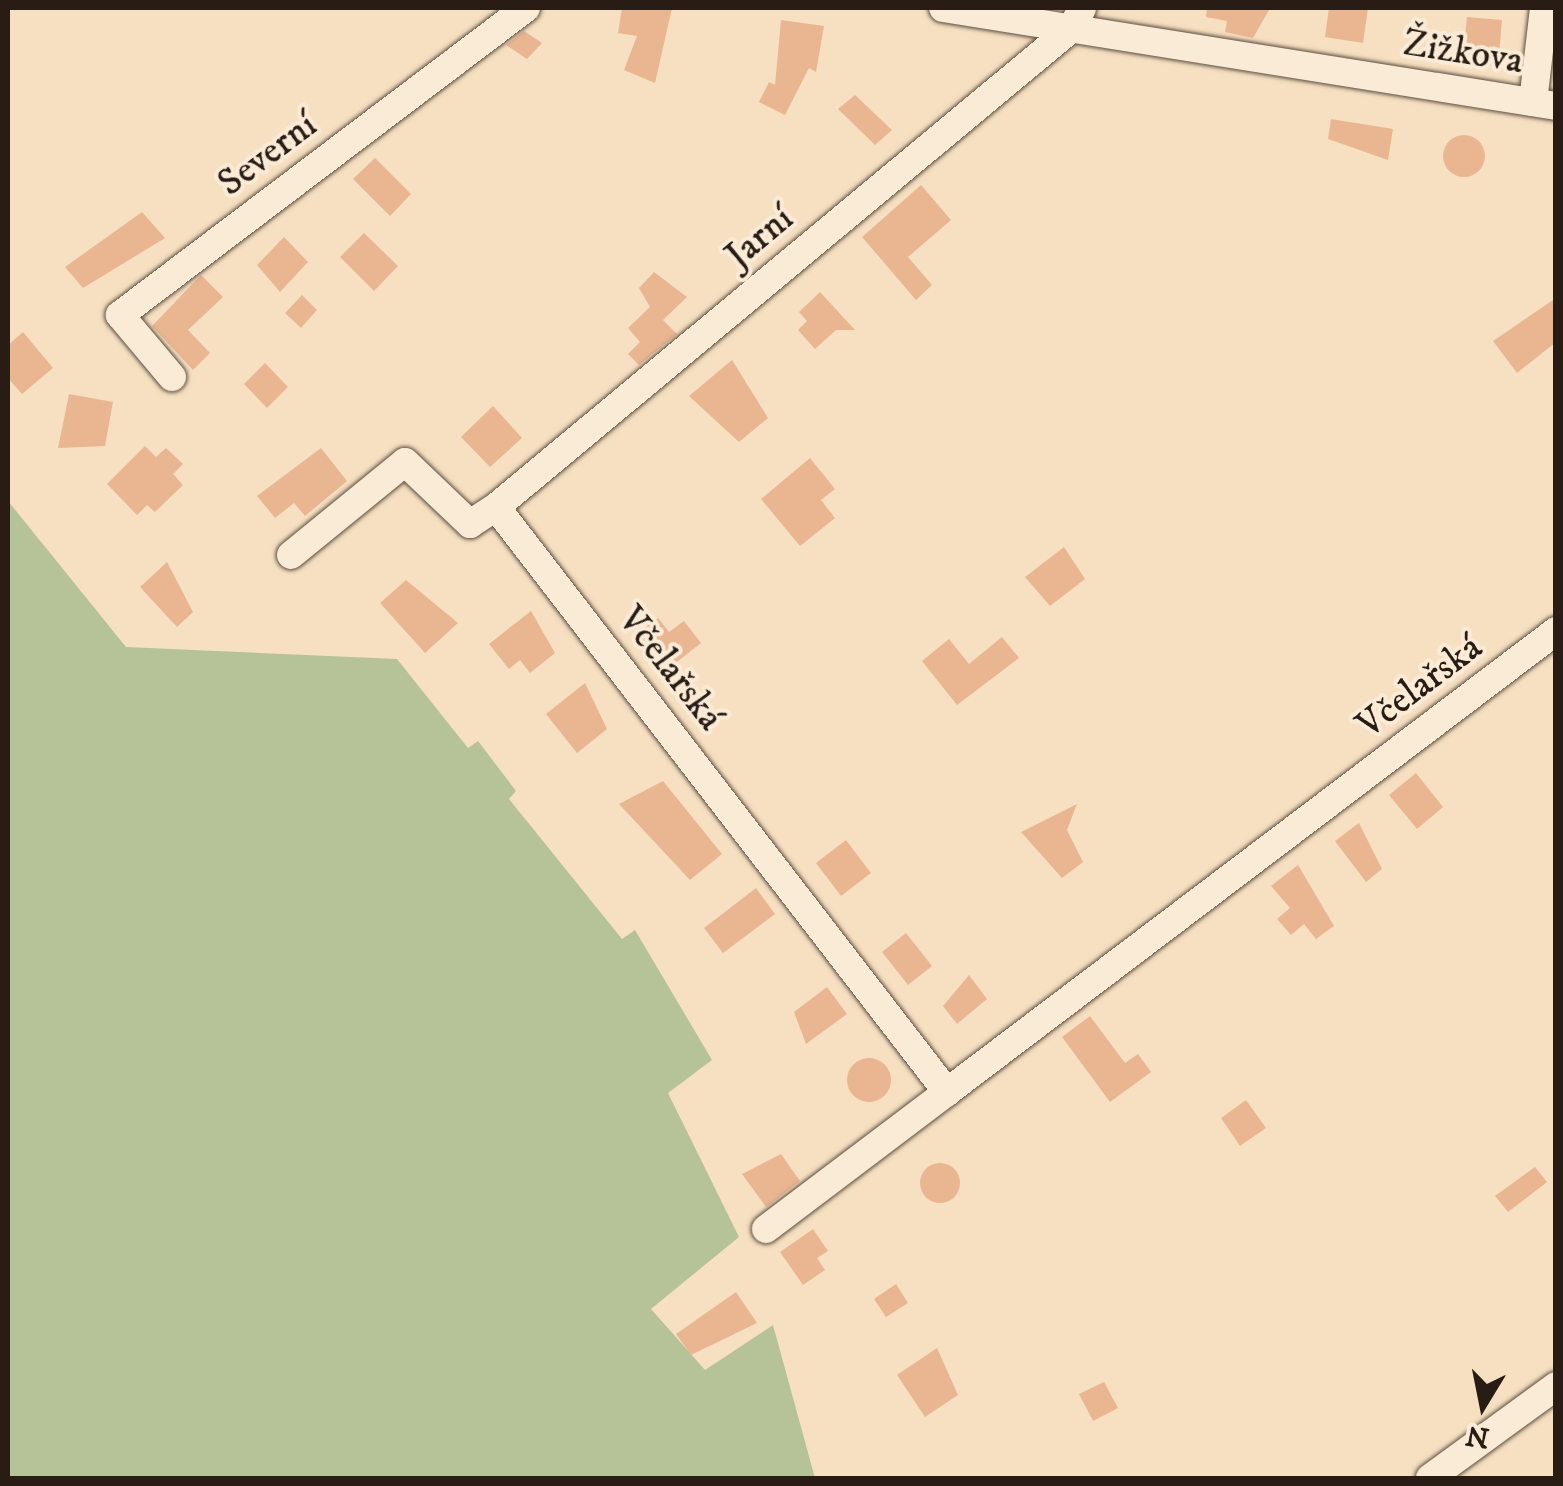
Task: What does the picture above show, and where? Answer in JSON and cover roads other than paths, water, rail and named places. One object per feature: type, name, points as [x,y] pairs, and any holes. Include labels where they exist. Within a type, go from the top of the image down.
[{"type":"street","name":"Severní","points":[[172,378],[120,316],[526,8]]},
{"type":"street","name":"Žižkova","points":[[943,8],[1077,18],[1544,104]]},
{"type":"street","points":[[1544,8],[1544,104]]},
{"type":"street","name":"Jarní","points":[[496,507],[1077,18]]},
{"type":"street","points":[[291,555],[405,462],[470,524],[496,507]]},
{"type":"street","name":"Včelařská","points":[[496,507],[947,1092]]},
{"type":"street","name":"Včelařská","points":[[766,1229],[1556,631]]},
{"type":"street","points":[[1430,1478],[1556,1386]]}]
